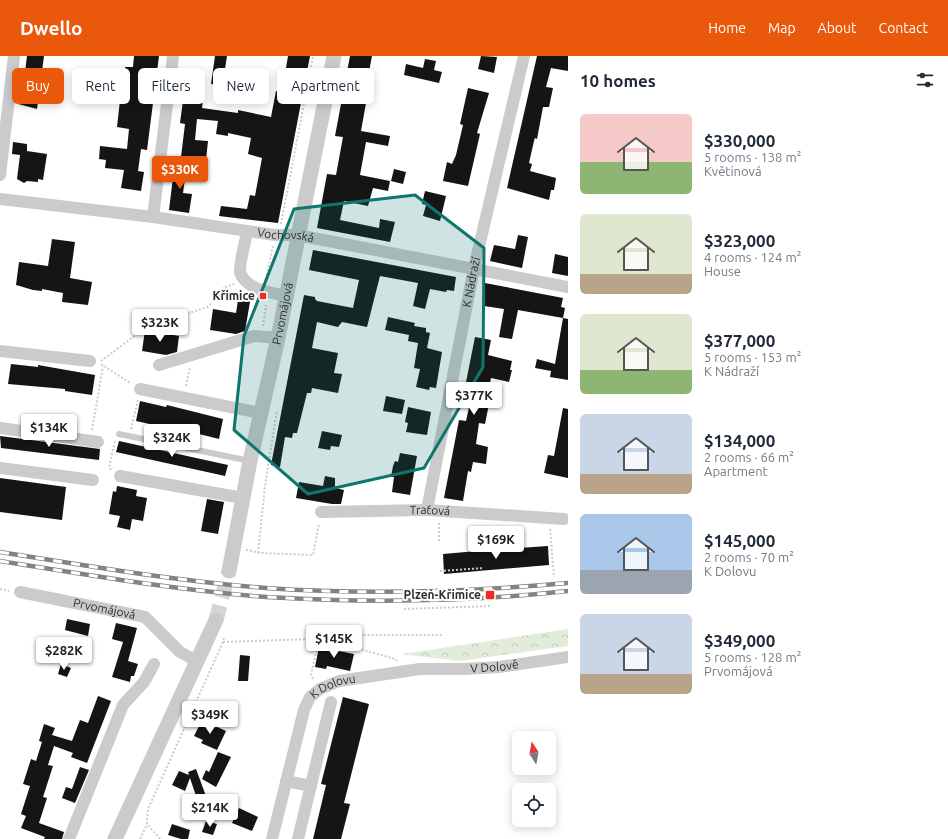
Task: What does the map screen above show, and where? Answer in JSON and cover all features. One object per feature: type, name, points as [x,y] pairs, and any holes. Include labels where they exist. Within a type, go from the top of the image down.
[{"type":"street","points":[[0,175],[14,56]]},
{"type":"street","points":[[153,217],[173,56]]},
{"type":"street","name":"Prvomájová","points":[[229,571],[250,461],[278,338],[297,235],[334,56]]},
{"type":"street","name":"K Nádraží","points":[[427,510],[474,268],[524,56]]},
{"type":"street","name":"Vochovská","points":[[0,199],[153,217],[275,235],[297,235],[568,287]]},
{"type":"street","points":[[247,231],[240,271],[244,280],[264,291],[286,296]]},
{"type":"street","points":[[159,365],[254,336],[278,338]]},
{"type":"street","points":[[0,351],[90,361]]},
{"type":"street","points":[[140,389],[261,413]]},
{"type":"street","points":[[0,428],[94,441]]},
{"type":"street","points":[[0,468],[93,480]]},
{"type":"street","points":[[120,476],[243,498]]},
{"type":"street","name":"Traťová","points":[[321,512],[427,510],[567,518]]},
{"type":"street","name":"Prvomájová","points":[[20,592],[144,617],[180,652],[197,661]]},
{"type":"street","points":[[115,839],[216,620]]},
{"type":"street","name":"V Dolově","points":[[420,669],[464,669],[568,657]]},
{"type":"street","points":[[69,839],[123,705],[144,682],[154,664]]},
{"type":"street","name":"K Dolovu","points":[[272,839],[304,710],[310,698],[320,689],[339,681],[420,669]]},
{"type":"street","name":"K Dolovu","points":[[298,839],[330,702]]},
{"type":"street","points":[[286,781],[311,786]]},
{"type":"lane","points":[[120,434],[250,461]]},
{"type":"path","points":[[261,336],[267,302],[264,291],[276,226],[280,225],[313,56]]},
{"type":"path","points":[[130,436],[140,389],[99,363],[130,340],[138,332],[148,326],[208,308],[224,288],[244,280]]},
{"type":"path","points":[[184,397],[193,355]]},
{"type":"path","points":[[94,441],[103,366]]},
{"type":"path","points":[[120,434],[115,439],[109,467],[113,475],[120,476]]},
{"type":"path","points":[[258,553],[264,486],[272,439]]},
{"type":"path","points":[[439,511],[439,543]]},
{"type":"path","points":[[240,549],[258,553],[313,555],[321,512]]},
{"type":"path","points":[[549,518],[554,578]]},
{"type":"path","points":[[440,570],[484,568]]},
{"type":"path","points":[[404,609],[490,606]]},
{"type":"path","points":[[328,640],[337,635],[442,635]]},
{"type":"path","points":[[319,639],[311,675],[320,689]]},
{"type":"path","points":[[140,839],[147,824],[148,809],[223,642],[328,640],[396,659],[402,671]]},
{"type":"path","points":[[147,824],[160,839]]},
{"type":"highlighted area","points":[[415,195],[484,248],[483,367],[424,468],[308,494],[234,430],[244,336],[294,209]]},
{"type":"green space","points":[[568,629],[568,646],[459,661],[402,654]]},
{"type":"building","points":[[27,56],[44,56],[42,68],[26,68]]},
{"type":"building","points":[[134,56],[159,56],[157,68],[138,68],[138,104],[153,104],[147,150],[141,149],[138,171],[144,172],[141,191],[121,188],[124,170],[105,168],[106,160],[99,159],[100,146],[127,149],[129,129],[117,127],[120,104],[130,104],[130,68],[125,67],[133,67]]},
{"type":"building","points":[[215,56],[227,56],[225,68],[213,68]]},
{"type":"building","points":[[288,56],[310,56],[308,68],[286,68]]},
{"type":"building","points":[[350,56],[372,56],[370,68],[348,68]]},
{"type":"building","points":[[481,56],[497,57],[494,73],[478,69]]},
{"type":"building","points":[[537,56],[568,56],[568,71],[551,68],[546,87],[553,88],[549,107],[543,107],[537,139],[535,138],[529,163],[532,164],[530,171],[556,178],[554,190],[551,190],[549,200],[507,188]]},
{"type":"building","points":[[425,59],[436,61],[434,70],[442,72],[439,83],[404,75],[406,64],[423,68]]},
{"type":"building","points":[[213,70],[213,84],[211,84]]},
{"type":"building","points":[[468,88],[489,93],[477,133],[480,134],[468,186],[443,181],[447,162],[452,164],[456,155],[463,125],[460,124]]},
{"type":"building","points":[[276,91],[277,104],[301,104],[278,223],[219,216],[221,206],[247,209],[250,195],[255,196],[262,158],[248,154],[251,138],[228,133],[228,136],[216,134],[218,121],[197,119],[195,140],[208,141],[206,160],[181,157],[185,124],[180,123],[182,104],[203,104],[202,108],[238,113],[238,110],[271,117]]},
{"type":"building","points":[[18,104],[38,104],[37,109]]},
{"type":"building","points":[[341,104],[366,104],[361,131],[390,136],[388,146],[366,142],[360,175],[390,181],[388,191],[373,188],[368,206],[344,201],[340,220],[379,228],[380,219],[395,222],[390,242],[317,228],[327,174],[336,175],[343,137],[335,136]]},
{"type":"building","points":[[13,142],[27,144],[27,151],[47,154],[43,180],[38,179],[38,182],[27,181],[24,183],[17,179],[20,155],[12,154]]},
{"type":"building","points":[[175,161],[187,163],[183,193],[192,194],[189,213],[169,210]]},
{"type":"building","points":[[394,169],[406,172],[403,184],[391,181]]},
{"type":"building","points":[[425,191],[446,196],[440,221],[423,216],[426,205],[422,204]]},
{"type":"building","points":[[518,235],[528,237],[522,268],[490,261],[494,245],[515,249]]},
{"type":"building","points":[[52,239],[75,242],[70,278],[92,282],[88,305],[62,302],[63,293],[42,289],[42,291],[33,290],[16,285],[19,262],[48,266]]},
{"type":"building","points":[[313,250],[456,277],[454,291],[447,290],[446,292],[430,289],[425,309],[413,306],[418,283],[380,276],[367,327],[342,322],[338,327],[317,322],[312,348],[338,353],[334,373],[342,374],[338,393],[312,388],[311,393],[307,393],[297,433],[293,433],[292,438],[285,437],[280,467],[271,465],[304,295],[315,297],[317,301],[353,308],[359,280],[309,270]]},
{"type":"building","points":[[555,254],[568,257],[568,276],[552,273]]},
{"type":"building","points":[[485,283],[563,298],[561,307],[565,308],[563,318],[518,310],[512,339],[499,337],[504,309],[484,306],[485,301],[482,301]]},
{"type":"building","points":[[239,294],[251,296],[245,331],[236,334],[210,330],[213,309],[236,313]]},
{"type":"building","points":[[388,317],[415,323],[414,326],[426,328],[426,332],[430,333],[427,348],[442,352],[436,388],[430,387],[429,390],[416,387],[420,369],[414,368],[418,343],[408,341],[409,335],[385,330]]},
{"type":"building","points":[[563,318],[568,319],[568,380],[550,377],[551,371],[535,368],[537,359],[555,364]]},
{"type":"building","points":[[145,330],[179,336],[177,352],[166,355],[142,351]]},
{"type":"building","points":[[475,337],[491,340],[488,355],[512,361],[510,370],[512,370],[509,382],[491,378],[486,404],[489,404],[485,424],[479,423],[476,444],[488,447],[486,464],[473,462],[471,472],[468,471],[463,501],[444,498],[459,420],[466,421],[472,394],[464,392]]},
{"type":"building","points":[[11,364],[38,367],[38,365],[95,375],[92,395],[65,391],[65,389],[8,384]]},
{"type":"building","points":[[386,396],[405,400],[402,414],[383,411]]},
{"type":"building","points":[[140,401],[166,407],[167,405],[223,419],[219,439],[163,425],[163,427],[136,421]]},
{"type":"building","points":[[408,407],[431,412],[427,435],[406,432],[408,423],[405,422]]},
{"type":"building","points":[[563,408],[568,409],[568,478],[544,473],[548,455],[554,456]]},
{"type":"building","points":[[322,431],[342,435],[339,447],[331,446],[330,450],[318,448]]},
{"type":"building","points":[[0,436],[100,449],[99,460],[1,448]]},
{"type":"building","points":[[119,441],[228,465],[225,476],[116,452]]},
{"type":"building","points":[[400,453],[417,456],[410,495],[392,492],[394,477],[391,477],[393,466],[395,461],[398,462]]},
{"type":"building","points":[[325,476],[335,478],[335,488],[344,490],[341,504],[296,498],[299,482],[323,486]]},
{"type":"building","points":[[0,478],[66,487],[62,520],[0,512]]},
{"type":"building","points":[[117,486],[137,490],[136,496],[147,498],[143,521],[132,519],[130,530],[117,527],[120,516],[109,514],[113,491],[116,492]]},
{"type":"building","points":[[207,499],[224,502],[218,534],[201,531]]},
{"type":"building","points":[[548,546],[549,565],[444,574],[443,554],[489,550],[489,548],[503,547],[503,549]]},
{"type":"building","points":[[67,619],[90,624],[88,636],[65,630]]},
{"type":"building","points":[[116,623],[137,628],[128,661],[138,664],[134,676],[131,676],[130,682],[112,677],[123,642],[112,639]]},
{"type":"building","points":[[319,647],[354,654],[350,671],[327,666],[326,669],[315,667]]},
{"type":"building","points":[[240,655],[250,656],[248,681],[238,681]]},
{"type":"building","points":[[61,664],[71,668],[67,677],[58,674]]},
{"type":"building","points":[[98,696],[111,701],[87,763],[71,757],[73,753],[54,746],[48,765],[53,766],[43,797],[47,798],[39,823],[64,832],[62,839],[44,839],[45,837],[21,828],[26,816],[21,814],[30,786],[23,784],[31,759],[36,761],[42,742],[39,741],[44,724],[55,728],[52,735],[72,741],[80,720],[88,723]]},
{"type":"building","points":[[343,697],[369,704],[344,803],[350,804],[341,839],[313,839],[326,785],[321,784]]},
{"type":"building","points":[[202,720],[226,731],[217,750],[201,743],[203,740],[194,736]]},
{"type":"building","points":[[218,752],[231,757],[216,787],[202,779],[206,770],[209,772]]},
{"type":"building","points":[[80,767],[89,770],[75,803],[62,798],[66,787],[72,789]]},
{"type":"building","points":[[196,769],[206,796],[197,799],[190,778],[185,791],[172,785],[179,771],[189,775],[188,772]]},
{"type":"building","points":[[239,808],[258,817],[252,831],[232,823]]},
{"type":"building","points":[[206,821],[217,824],[213,835],[202,832]]},
{"type":"building","points":[[172,824],[190,830],[188,839],[181,839],[168,835]]},
{"type":"tunnel","points":[[216,620],[229,571]]},
{"type":"railway","points":[[0,552],[99,568],[266,588],[417,592],[492,589],[568,583]]},
{"type":"railway","points":[[0,561],[99,577],[266,597],[380,601],[493,597],[568,591]]},
{"type":"place","name":"Křimice","points":[[263,296]]},
{"type":"place","name":"Plzeň-Křimice","points":[[490,595]]}]
